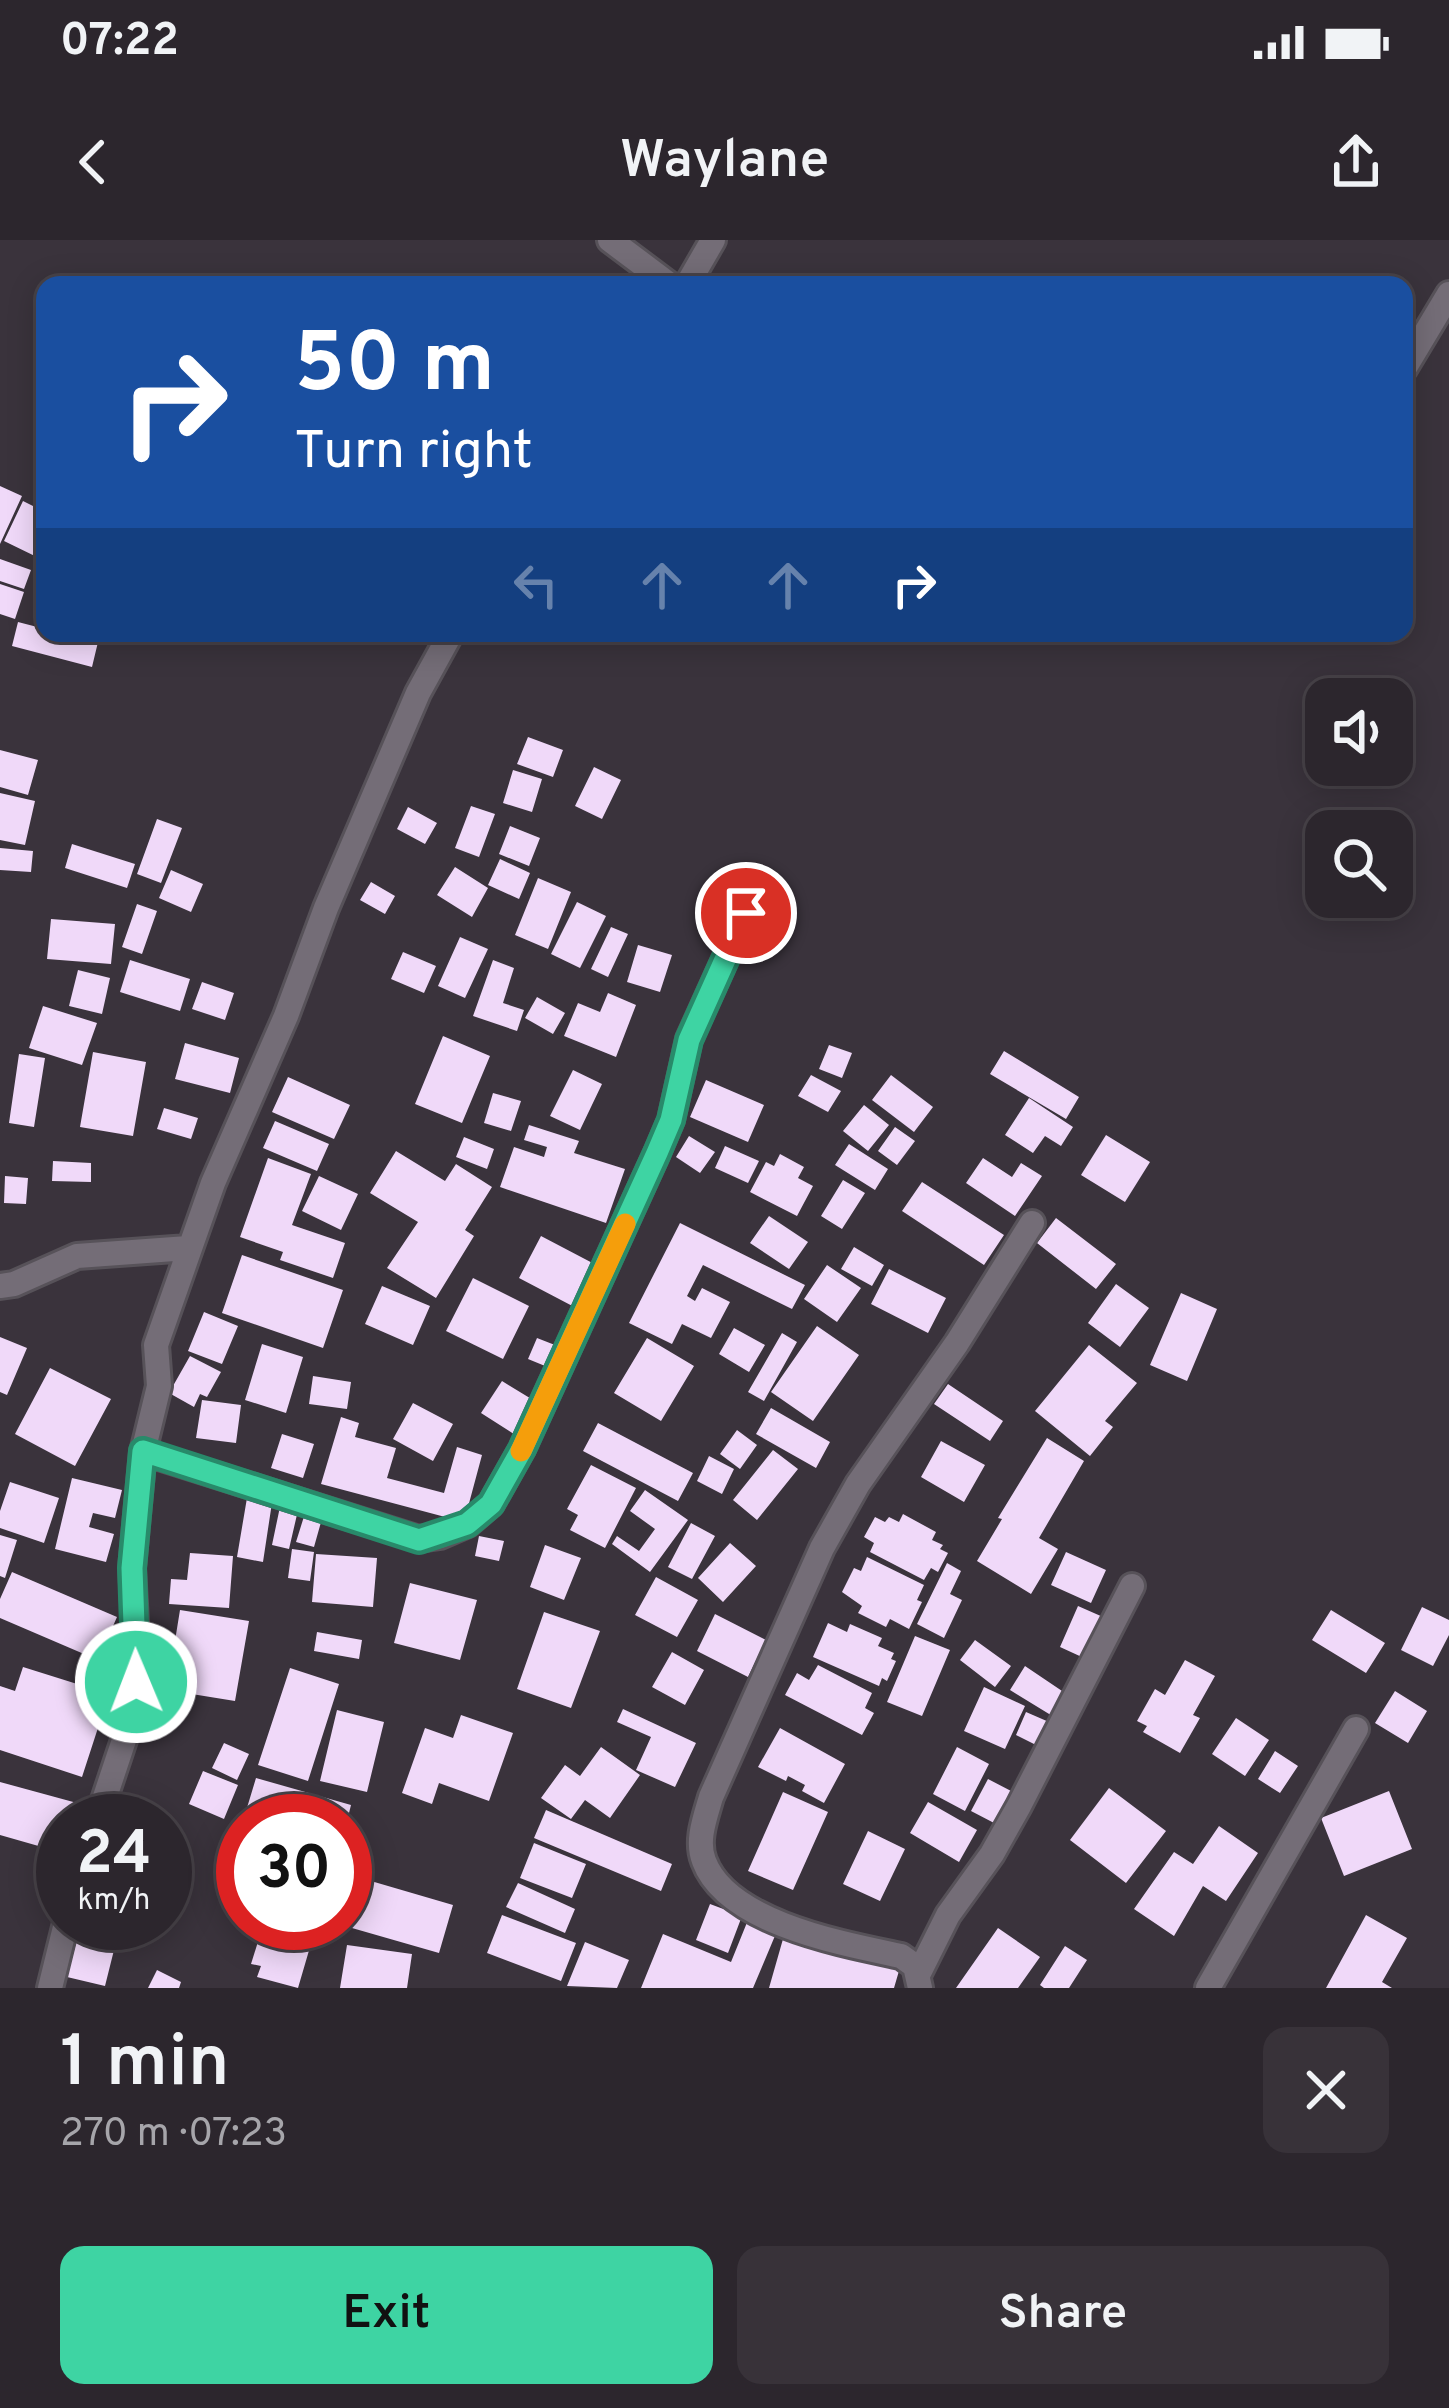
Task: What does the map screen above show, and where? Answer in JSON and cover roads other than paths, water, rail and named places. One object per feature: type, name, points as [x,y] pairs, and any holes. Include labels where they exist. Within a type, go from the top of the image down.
[{"type":"street","points":[[610,240],[658,276]]},
{"type":"street","points":[[692,276],[712,240]]},
{"type":"street","points":[[1413,354],[1449,294]]},
{"type":"street","points":[[106,1794],[135,1706],[132,1568],[143,1451],[159,1386],[156,1345],[188,1248],[326,908],[418,693],[446,642]]},
{"type":"street","points":[[143,1451],[419,1540],[467,1524],[491,1504],[522,1449],[657,1153],[671,1120],[689,1040],[746,913]]},
{"type":"street","points":[[919,1981],[901,1956],[799,1930],[737,1902],[712,1876],[702,1857],[701,1830],[719,1777],[822,1548],[857,1484],[957,1343],[1032,1222]]},
{"type":"street","points":[[0,1286],[77,1256],[188,1248]]},
{"type":"street","points":[[919,1981],[948,1915],[1010,1822],[1132,1586]]},
{"type":"street","points":[[1208,1988],[1356,1729]]},
{"type":"street","points":[[50,1988],[59,1950]]}]
